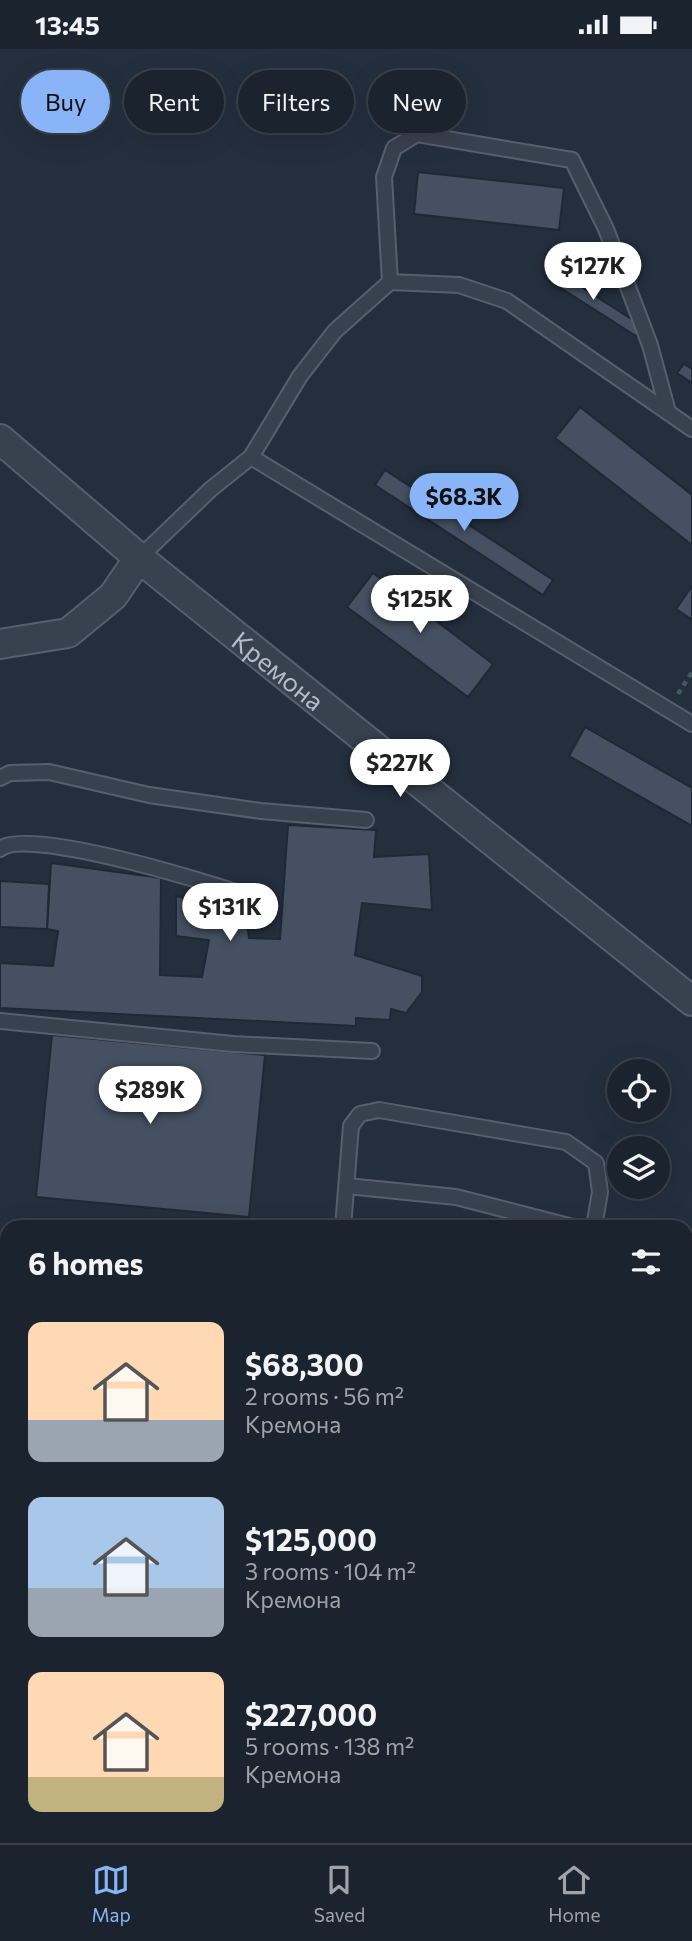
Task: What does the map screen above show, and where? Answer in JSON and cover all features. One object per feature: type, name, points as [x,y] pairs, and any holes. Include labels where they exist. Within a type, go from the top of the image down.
[{"type":"street","name":"Кремона","points":[[0,439],[139,558],[692,1001]]},
{"type":"street","points":[[0,644],[68,633],[113,596],[139,558]]},
{"type":"lane","points":[[390,282],[384,177],[394,148],[417,135],[572,160],[606,229],[650,345],[668,412]]},
{"type":"lane","points":[[139,558],[211,489],[251,457],[300,376],[335,331],[390,282],[459,285],[507,301],[692,429]]},
{"type":"lane","points":[[251,457],[692,724]]},
{"type":"lane","points":[[0,778],[10,773],[49,772],[149,795],[261,811],[366,820]]},
{"type":"lane","points":[[0,849],[6,843],[33,843],[82,851],[221,886],[268,903]]},
{"type":"lane","points":[[0,1021],[233,1044],[372,1051]]},
{"type":"lane","points":[[344,1220],[351,1126],[360,1114],[379,1109],[566,1142],[596,1163],[600,1192],[595,1220]]},
{"type":"lane","points":[[347,1186],[456,1197],[546,1220]]},
{"type":"building","points":[[418,172],[564,188],[559,230],[414,214]]},
{"type":"building","points":[[552,268],[642,326],[636,336],[545,278]]},
{"type":"building","points":[[684,364],[692,369],[692,383],[677,373]]},
{"type":"building","points":[[580,407],[692,495],[692,545],[555,438]]},
{"type":"building","points":[[385,470],[553,580],[543,595],[375,485]]},
{"type":"building","points":[[373,573],[493,664],[468,697],[347,607]]},
{"type":"building","points":[[692,586],[692,617],[691,619],[676,609]]},
{"type":"building","points":[[585,727],[692,788],[692,826],[569,756]]},
{"type":"building","points":[[288,825],[376,830],[374,857],[429,854],[432,910],[362,903],[355,955],[422,976],[422,992],[406,1013],[391,1009],[390,1020],[356,1018],[356,1026],[0,1008],[0,963],[53,966],[58,931],[47,929],[51,863],[161,878],[160,975],[202,977],[209,940],[176,936],[176,896],[245,912],[249,938],[280,939]]},
{"type":"building","points":[[0,881],[49,884],[47,929],[0,927]]},
{"type":"building","points":[[52,1035],[265,1055],[249,1217],[36,1197]]}]
